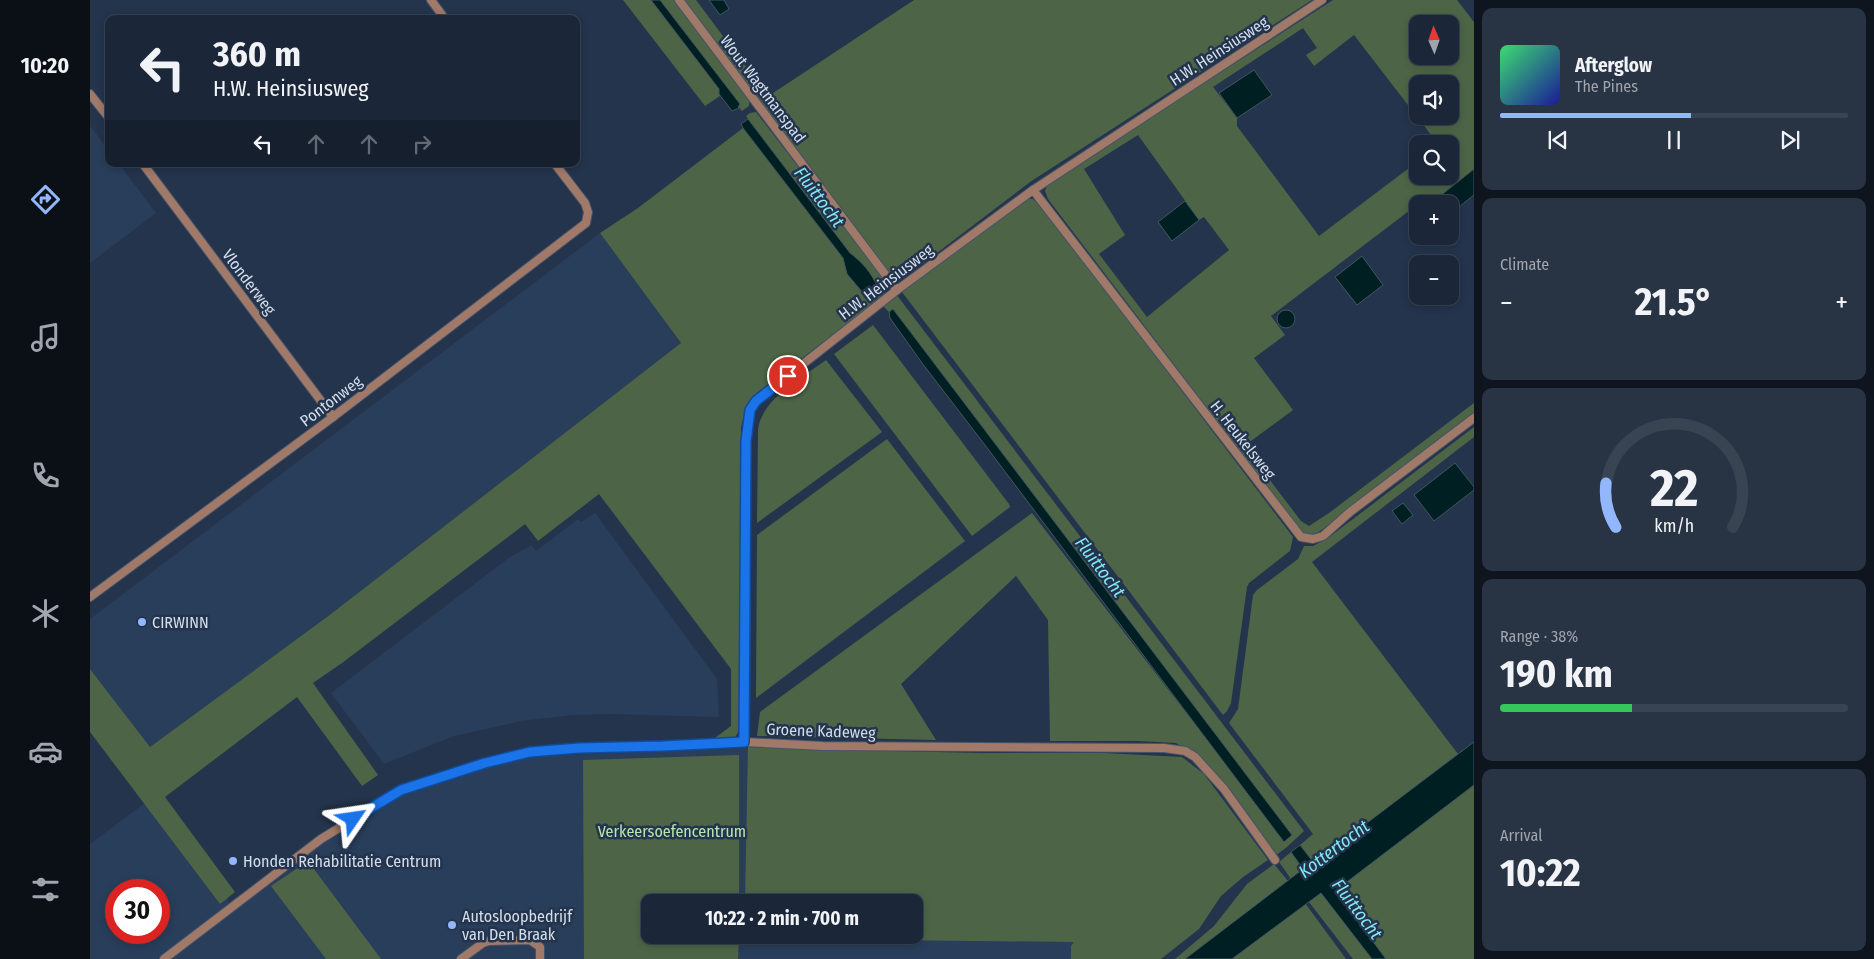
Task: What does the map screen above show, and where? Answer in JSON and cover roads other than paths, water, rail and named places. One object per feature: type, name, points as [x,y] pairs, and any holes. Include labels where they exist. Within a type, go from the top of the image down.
[{"type":"street","points":[[431,0],[442,15]]},
{"type":"street","name":"Wout Wagtmanspad","points":[[678,0],[897,290]]},
{"type":"street","name":"H.W. Heinsiusweg","points":[[744,742],[746,441],[750,410],[756,401],[897,290],[1033,190],[1322,0]]},
{"type":"street","points":[[90,94],[105,113]]},
{"type":"street","name":"Vlonderweg","points":[[145,167],[333,417]]},
{"type":"street","name":"Pontonweg","points":[[90,596],[333,417],[586,223],[588,212],[585,203],[557,167]]},
{"type":"street","name":"H. Heukelsweg","points":[[1033,190],[1301,537],[1313,539],[1323,536],[1350,512],[1474,418]]},
{"type":"street","name":"Groene Kadeweg","points":[[164,959],[321,839],[401,790],[485,763],[530,752],[579,748],[744,742],[823,746],[1164,748],[1185,751],[1195,757],[1224,789],[1275,860]]},
{"type":"street","points":[[461,959],[483,943],[489,941],[530,940],[540,946],[540,959]]},
{"type":"water","points":[[651,0],[660,0],[740,104],[739,108],[732,111],[719,94],[719,89]]},
{"type":"water","points":[[709,0],[724,0],[729,9],[720,15]]},
{"type":"water","points":[[1254,70],[1272,95],[1237,118],[1219,93]]},
{"type":"water","points":[[748,119],[850,253],[872,276],[877,286],[865,295],[847,274],[843,258],[743,128],[741,124]]},
{"type":"water","points":[[1474,169],[1474,195],[1459,207],[1459,195],[1441,195],[1454,185],[1459,185],[1459,181]]},
{"type":"water","points":[[1185,201],[1199,220],[1172,241],[1158,222]]},
{"type":"water","points":[[1362,256],[1383,285],[1357,305],[1335,277]]},
{"type":"water","points":[[893,309],[1292,835],[1284,842],[922,363],[890,318],[889,312]]},
{"type":"water","points":[[1282,310],[1290,310],[1295,315],[1293,326],[1282,328],[1277,323],[1277,315]]},
{"type":"water","points":[[1455,463],[1474,487],[1474,490],[1434,521],[1414,495]]},
{"type":"water","points":[[1403,503],[1413,515],[1402,524],[1392,511]]},
{"type":"water","name":"Kottertocht","points":[[1474,742],[1474,785],[1335,891],[1386,959],[1372,959],[1321,893],[1232,959],[1185,959],[1303,869],[1291,852],[1300,845],[1314,863]]},
{"type":"place","name":"CIRWINN","points":[[142,622]]},
{"type":"place","name":"Honden Rehabilitatie Centrum","points":[[233,861]]},
{"type":"place","name":"Autosloopbedrijf van Den Braak","points":[[452,925]]},
{"type":"water label","name":"Fluittocht","points":[[819,197]]},
{"type":"water label","name":"Fluittocht","points":[[1100,567]]},
{"type":"water label","name":"Fluittocht","points":[[1357,909]]},
{"type":"park label","name":"Verkeersoefencentrum","points":[[672,831]]}]
